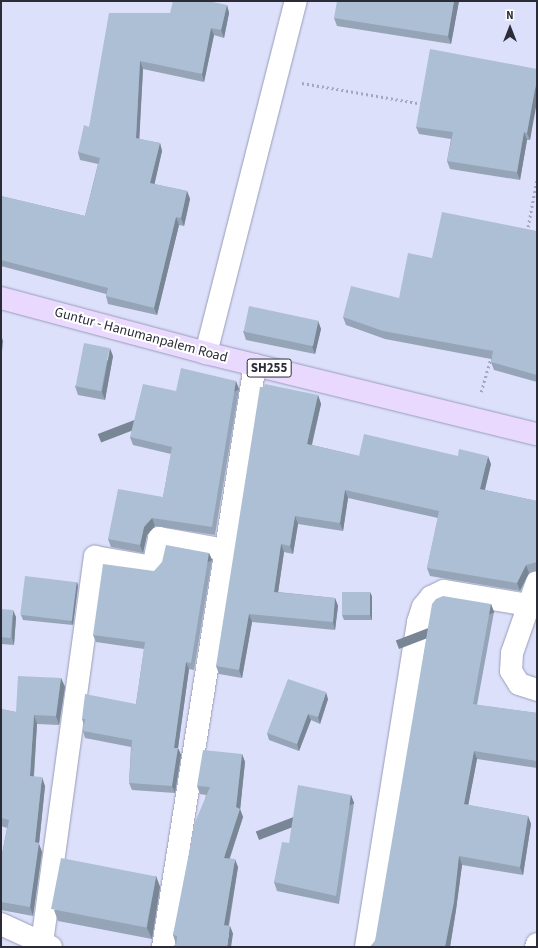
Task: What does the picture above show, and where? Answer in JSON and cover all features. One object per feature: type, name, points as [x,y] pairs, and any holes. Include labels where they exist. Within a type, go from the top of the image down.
[{"type":"main road","name":"Guntur - Hanumanpalem Road","points":[[1,298],[206,353],[537,434]]},
{"type":"street","points":[[206,353],[296,1]]},
{"type":"street","points":[[163,947],[256,365]]},
{"type":"street","points":[[1,924],[46,945],[95,557],[153,567],[159,538],[226,550]]},
{"type":"street","points":[[537,582],[512,653],[512,671],[519,684],[537,690]]},
{"type":"street","points":[[366,947],[418,622],[423,607],[431,597],[444,591],[529,605]]},
{"type":"path","points":[[276,79],[429,105]]},
{"type":"path","points":[[529,122],[537,123]]},
{"type":"path","points":[[526,236],[537,178]]},
{"type":"path","points":[[473,418],[493,349]]},
{"type":"building","points":[[173,1],[208,1],[227,5],[221,30],[211,28],[202,74],[140,61],[136,138],[160,143],[150,183],[187,191],[181,218],[176,217],[154,308],[106,296],[108,288],[1,260],[1,196],[85,216],[100,158],[78,152],[84,125],[89,127],[109,13],[170,13]]},
{"type":"building","points":[[337,1],[454,1],[448,36],[334,18]]},
{"type":"building","points":[[430,49],[537,69],[537,78],[527,133],[524,132],[517,172],[447,161],[453,132],[416,127]]},
{"type":"building","points":[[442,212],[537,231],[537,375],[491,362],[493,351],[383,331],[343,317],[351,286],[399,298],[408,253],[432,258]]},
{"type":"building","points":[[249,306],[318,321],[313,346],[244,331]]},
{"type":"building","points":[[84,343],[110,348],[101,391],[76,386]]},
{"type":"building","points":[[181,368],[236,381],[212,527],[152,518],[144,527],[140,545],[108,539],[118,489],[163,497],[172,447],[130,437],[143,384],[176,391]]},
{"type":"building","points":[[265,384],[318,395],[307,444],[359,456],[364,434],[458,456],[459,449],[488,456],[480,489],[537,501],[537,562],[526,565],[517,583],[427,568],[439,511],[345,490],[340,523],[295,516],[290,546],[281,544],[274,592],[335,598],[333,622],[249,614],[239,670],[216,666],[260,387],[264,387]]},
{"type":"building","points":[[166,545],[209,553],[191,663],[186,662],[174,748],[178,748],[172,786],[129,783],[132,740],[83,731],[85,719],[82,719],[85,694],[136,704],[145,642],[93,635],[103,564],[154,571],[162,562]]},
{"type":"building","points":[[25,576],[77,582],[72,621],[20,615]]},
{"type":"building","points":[[342,592],[370,592],[370,615],[342,615]]},
{"type":"building","points":[[443,596],[491,604],[473,704],[537,713],[537,761],[474,751],[464,804],[528,816],[520,867],[459,856],[454,902],[445,947],[370,947],[375,941],[432,604],[436,599]]},
{"type":"building","points":[[1,609],[13,610],[11,638],[1,637]]},
{"type":"building","points":[[18,676],[61,678],[56,716],[34,715],[30,776],[42,777],[35,842],[39,843],[30,907],[1,902],[1,859],[9,820],[1,818],[1,709],[16,712]]},
{"type":"building","points":[[288,679],[326,692],[318,717],[308,714],[297,744],[267,733]]},
{"type":"building","points":[[203,750],[242,754],[236,807],[240,809],[224,858],[235,859],[224,925],[230,926],[227,947],[176,947],[177,936],[173,935],[195,822],[210,787],[197,786]]},
{"type":"building","points":[[298,785],[351,795],[336,896],[274,882],[282,842],[289,843]]},
{"type":"building","points":[[61,858],[156,877],[146,928],[51,909]]}]
